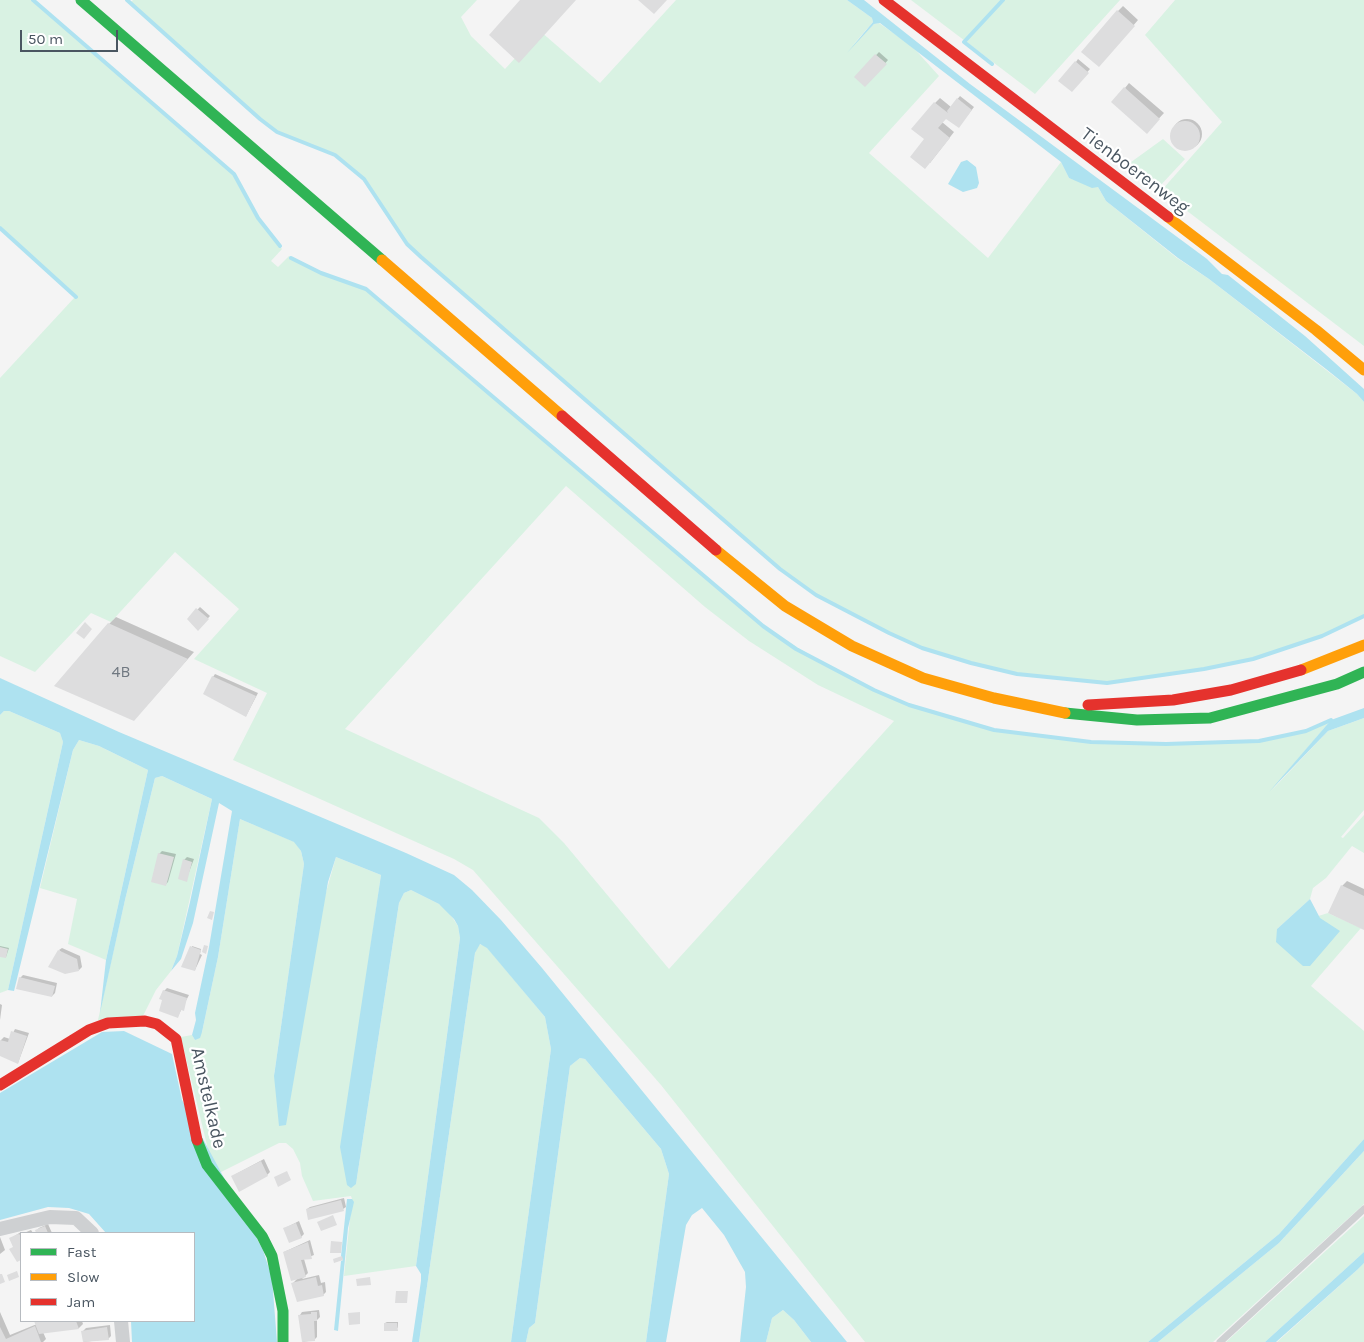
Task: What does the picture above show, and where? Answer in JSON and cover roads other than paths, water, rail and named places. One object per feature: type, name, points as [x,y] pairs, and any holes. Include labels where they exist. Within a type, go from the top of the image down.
[{"type":"main road","points":[[81,0],[695,532],[785,606],[852,646],[908,672],[961,690],[1077,715],[1105,718],[1173,720],[1210,718],[1286,700],[1364,672]]},
{"type":"main road","name":"Tienboerenweg","points":[[884,0],[1316,330],[1364,370]]},
{"type":"main road","points":[[1028,704],[1136,703],[1201,696],[1284,676],[1364,645]]},
{"type":"main road","name":"Amstelkade","points":[[0,1085],[89,1030],[108,1023],[145,1021],[157,1024],[167,1030],[176,1039],[188,1104],[207,1165],[262,1236],[272,1256],[282,1311],[283,1342]]},
{"type":"street","points":[[0,1229],[50,1217],[76,1218],[91,1232]]},
{"type":"street","points":[[121,1322],[123,1342]]},
{"type":"lane","points":[[1220,1342],[1364,1209]]},
{"type":"water","points":[[847,0],[864,0],[970,84],[1207,259],[1222,274],[1228,275],[1305,336],[1364,389],[1364,402],[1326,369],[1209,279],[1178,258],[1106,201],[1098,187],[1092,188],[1069,178],[1061,162],[880,23],[874,24],[847,53],[873,22],[872,18]]},
{"type":"water","points":[[967,160],[976,167],[979,183],[977,188],[963,192],[948,184],[961,162]]},
{"type":"water","points":[[0,678],[119,732],[454,875],[472,890],[501,920],[542,968],[847,1342],[811,1342],[794,1320],[783,1310],[772,1318],[766,1342],[740,1342],[746,1287],[745,1272],[724,1235],[702,1208],[692,1215],[686,1225],[666,1342],[646,1342],[669,1174],[661,1149],[585,1059],[580,1058],[570,1066],[535,1323],[529,1328],[526,1342],[511,1342],[551,1049],[545,1017],[487,948],[480,944],[475,953],[419,1342],[412,1342],[421,1281],[421,1274],[416,1266],[460,938],[458,926],[454,919],[439,904],[411,890],[404,893],[399,903],[356,1184],[351,1188],[347,1185],[340,1147],[381,875],[336,857],[328,882],[286,1125],[279,1126],[274,1076],[304,864],[301,851],[294,842],[240,819],[218,957],[202,1032],[200,1038],[195,1040],[192,1035],[196,1020],[195,1013],[209,947],[232,811],[219,803],[193,923],[181,959],[171,971],[177,956],[190,902],[212,799],[162,776],[155,778],[100,1013],[106,960],[148,770],[99,746],[79,740],[73,750],[14,991],[8,990],[63,742],[60,733],[9,711],[4,711],[0,715]]},
{"type":"water","points":[[1364,708],[1364,718],[1328,731],[1269,792],[1331,720]]},
{"type":"water","points":[[1310,899],[1320,918],[1340,931],[1310,966],[1303,966],[1276,942],[1277,929]]},
{"type":"water","points":[[124,1031],[172,1054],[182,1100],[263,1250],[272,1278],[277,1342],[132,1342],[131,1322],[195,1322],[195,1232],[105,1232],[89,1214],[69,1208],[48,1207],[0,1220],[0,1093],[102,1032]]},
{"type":"water","points":[[1364,1139],[1364,1151],[1279,1243],[1158,1342],[1148,1342],[1279,1234]]},
{"type":"water","points":[[347,1199],[352,1199],[354,1202],[348,1228],[338,1331],[334,1330],[341,1261],[343,1260],[341,1256]]},
{"type":"water","points":[[1364,1252],[1364,1263],[1357,1270],[1276,1342],[1265,1342]]},
{"type":"waterway","points":[[33,0],[234,174],[258,218],[280,246]]},
{"type":"waterway","points":[[127,0],[277,132],[335,155],[364,179],[407,244],[780,569],[816,595],[889,633],[922,648],[971,663],[1017,674],[1107,683],[1204,669],[1253,659],[1322,636],[1364,616]]},
{"type":"waterway","points":[[992,64],[964,42],[1003,0]]},
{"type":"waterway","points":[[0,228],[76,297]]},
{"type":"waterway","points":[[291,258],[321,273],[366,289],[763,626],[796,649],[874,690],[909,705],[994,730],[1091,742],[1166,744],[1259,741],[1306,731],[1331,720]]}]
